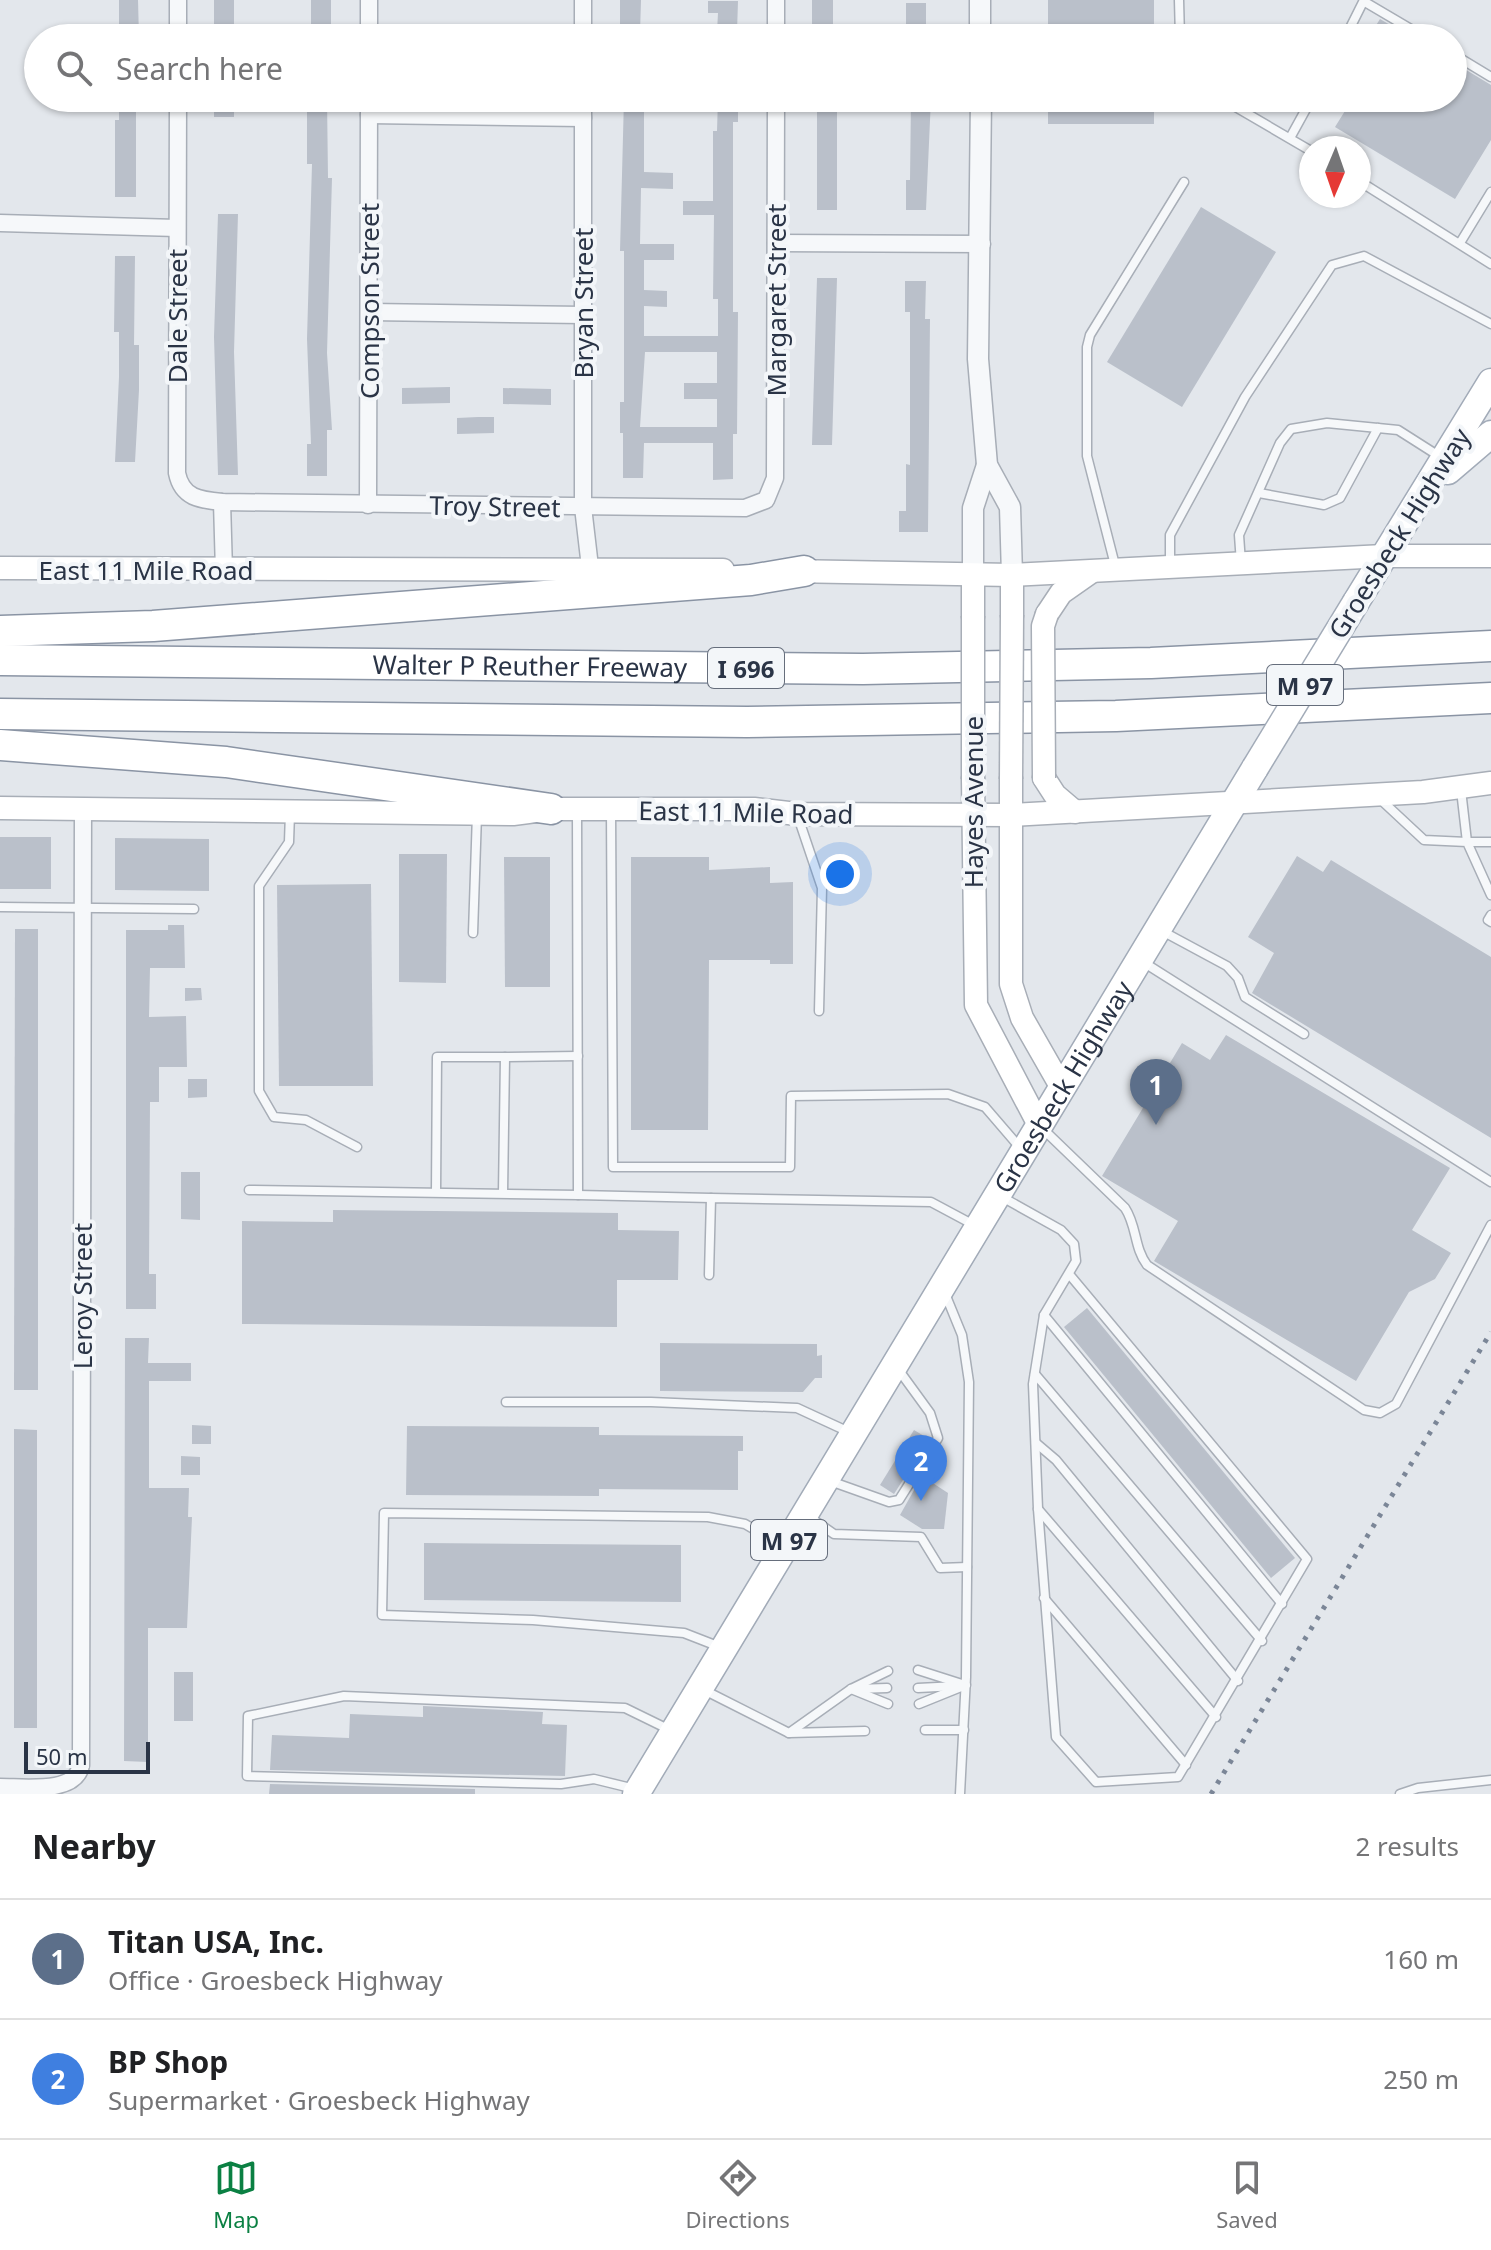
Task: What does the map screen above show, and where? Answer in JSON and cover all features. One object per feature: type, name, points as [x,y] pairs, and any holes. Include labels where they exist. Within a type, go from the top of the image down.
[{"type":"highway","points":[[0,631],[153,626],[751,580],[804,571]]},
{"type":"highway","name":"Walter P Reuther Freeway","points":[[0,660],[863,669],[1151,663],[1491,646]]},
{"type":"highway","name":"Walter P Reuther Freeway","points":[[0,714],[747,722],[1116,716],[1491,698]]},
{"type":"highway","points":[[0,745],[226,762],[564,809]]},
{"type":"main road","name":"Groesbeck Highway","points":[[638,1792],[1233,802],[1384,556],[1430,487],[1491,382]]},
{"type":"main road","points":[[1430,487],[1491,434]]},
{"type":"main road","name":"East 11 Mile Road","points":[[0,568],[224,571],[590,567],[973,576],[1384,556],[1491,556]]},
{"type":"main road","points":[[1075,812],[1055,795],[1044,778],[1043,626],[1061,593],[1092,571]]},
{"type":"main road","name":"Hayes Avenue","points":[[1012,575],[1011,984],[1022,1018],[1062,1088]]},
{"type":"main road","name":"Hayes Avenue","points":[[973,576],[976,1005],[1039,1125]]},
{"type":"main road","name":"East 11 Mile Road","points":[[0,808],[477,814],[564,809],[754,809],[797,814],[973,816],[1461,788],[1491,783]]},
{"type":"street","points":[[178,0],[178,24]]},
{"type":"street","points":[[369,0],[369,24]]},
{"type":"street","points":[[583,0],[583,24]]},
{"type":"street","points":[[776,0],[776,24]]},
{"type":"street","points":[[980,0],[980,24]]},
{"type":"street","name":"Dale Street","points":[[178,112],[177,473],[184,491],[194,498],[222,502]]},
{"type":"street","name":"Compson Street","points":[[368,505],[369,112]]},
{"type":"street","points":[[476,112],[583,118]]},
{"type":"street","name":"Bryan Street","points":[[583,112],[583,507],[590,567]]},
{"type":"street","name":"Margaret Street","points":[[766,500],[775,478],[776,112]]},
{"type":"street","name":"Hayes Avenue","points":[[973,576],[973,508],[987,465],[978,359],[982,244],[981,112]]},
{"type":"street","points":[[0,223],[177,228]]},
{"type":"street","points":[[776,243],[982,244]]},
{"type":"street","points":[[370,312],[583,315]]},
{"type":"street","name":"Hayes Avenue","points":[[987,465],[1010,507],[1012,575]]},
{"type":"street","name":"Troy Street","points":[[222,502],[745,508],[766,500]]},
{"type":"street","points":[[222,502],[224,571]]},
{"type":"street","name":"Leroy Street","points":[[0,1787],[60,1787],[75,1782],[81,1765],[83,809]]},
{"type":"lane","points":[[1179,0],[1180,24]]},
{"type":"lane","points":[[1352,24],[1364,1],[1403,24]]},
{"type":"lane","points":[[1467,62],[1491,77]]},
{"type":"lane","points":[[1245,112],[1299,144]]},
{"type":"lane","points":[[1290,138],[1304,112]]},
{"type":"lane","points":[[1116,570],[1087,456],[1087,347],[1090,335],[1184,182]]},
{"type":"lane","points":[[1371,188],[1491,264]]},
{"type":"lane","points":[[1460,243],[1491,192]]},
{"type":"lane","points":[[1170,567],[1170,535],[1245,397],[1332,265],[1364,256],[1491,324]]},
{"type":"lane","points":[[1241,564],[1239,535],[1280,443],[1291,429],[1327,423],[1398,430],[1446,460]]},
{"type":"lane","points":[[1259,493],[1324,505],[1340,498],[1378,428]]},
{"type":"lane","points":[[1461,788],[1467,842],[1491,895]]},
{"type":"lane","points":[[1373,793],[1424,840],[1491,842]]},
{"type":"lane","points":[[564,809],[578,1056],[578,1195]]},
{"type":"lane","points":[[611,809],[613,1167],[790,1167],[791,1096],[948,1094],[985,1107],[1023,1152]]},
{"type":"lane","points":[[290,812],[289,842],[259,886],[259,1091],[274,1117],[306,1120],[357,1147]]},
{"type":"lane","points":[[473,933],[477,814]]},
{"type":"lane","points":[[797,814],[822,888],[819,1011]]},
{"type":"lane","points":[[0,907],[194,909]]},
{"type":"lane","points":[[1491,915],[1491,922]]},
{"type":"lane","points":[[1158,928],[1227,966],[1238,978],[1245,997],[1304,1034]]},
{"type":"lane","points":[[1139,960],[1491,1182]]},
{"type":"lane","points":[[436,1192],[437,1057],[578,1056]]},
{"type":"lane","points":[[503,1193],[505,1057]]},
{"type":"lane","points":[[1039,1125],[1125,1208],[1132,1218],[1139,1255],[1147,1265],[1364,1410],[1380,1413],[1396,1404],[1491,1225]]},
{"type":"lane","points":[[249,1190],[931,1202],[978,1227]]},
{"type":"lane","points":[[998,1194],[1061,1230],[1074,1244],[1076,1261],[1044,1315],[1035,1374],[1038,1509],[1056,1737],[1096,1782],[1178,1777],[1262,1641],[1307,1559],[1069,1274]]},
{"type":"lane","points":[[709,1275],[711,1198]]},
{"type":"lane","points":[[942,1287],[962,1335],[969,1382],[966,1685],[960,1794]]},
{"type":"lane","points":[[1044,1315],[1282,1604]]},
{"type":"lane","points":[[826,1480],[889,1502],[899,1500],[913,1482],[938,1438],[936,1425],[895,1365]]},
{"type":"lane","points":[[1035,1374],[1262,1641]]},
{"type":"lane","points":[[506,1402],[651,1402],[797,1408],[854,1434]]},
{"type":"lane","points":[[1036,1443],[1056,1460],[1238,1681]]},
{"type":"lane","points":[[1038,1509],[1216,1717]]},
{"type":"lane","points":[[724,1649],[684,1633],[533,1620],[382,1615],[384,1513],[708,1517],[745,1524],[785,1548]]},
{"type":"lane","points":[[805,1514],[834,1534],[921,1537],[940,1568],[967,1567]]},
{"type":"lane","points":[[1044,1598],[1186,1765]]},
{"type":"lane","points":[[918,1670],[966,1685]]},
{"type":"lane","points":[[789,1733],[851,1689],[888,1671]]},
{"type":"lane","points":[[918,1688],[966,1685]]},
{"type":"lane","points":[[919,1704],[966,1685]]},
{"type":"lane","points":[[700,1688],[789,1733],[865,1731]]},
{"type":"lane","points":[[851,1689],[887,1688]]},
{"type":"lane","points":[[851,1689],[888,1704]]},
{"type":"lane","points":[[638,1792],[594,1779],[561,1784],[247,1776],[248,1716],[344,1696],[625,1708],[674,1732]]},
{"type":"lane","points":[[925,1730],[964,1730]]},
{"type":"lane","points":[[1400,1794],[1418,1788],[1491,1780]]},
{"type":"building","points":[[119,0],[138,0],[139,24],[119,24]]},
{"type":"building","points":[[214,0],[234,0],[234,24],[214,24]]},
{"type":"building","points":[[311,0],[331,0],[331,24],[311,24]]},
{"type":"building","points":[[620,0],[641,0],[640,24],[620,24]]},
{"type":"building","points":[[812,0],[833,0],[833,24],[812,24]]},
{"type":"building","points":[[1048,0],[1154,0],[1154,24],[1048,24]]},
{"type":"building","points":[[708,1],[738,1],[737,24],[717,24],[718,13],[708,13]]},
{"type":"building","points":[[906,3],[926,3],[926,24],[906,24]]},
{"type":"building","points":[[1467,70],[1491,85],[1491,140],[1455,199],[1371,149],[1371,136],[1350,136],[1335,127],[1344,112],[1467,112]]},
{"type":"building","points":[[119,112],[136,112],[136,197],[115,197],[115,120],[119,120]]},
{"type":"building","points":[[214,112],[234,112],[234,117],[214,117]]},
{"type":"building","points":[[307,112],[327,112],[328,178],[332,178],[327,353],[332,430],[327,430],[327,476],[307,476],[307,444],[311,444],[307,339],[312,164],[307,164]]},
{"type":"building","points":[[624,112],[644,112],[644,172],[673,173],[673,189],[641,188],[640,244],[674,244],[674,260],[644,260],[644,290],[667,291],[667,307],[644,306],[644,336],[718,336],[718,299],[713,299],[714,215],[683,215],[683,201],[713,201],[713,131],[717,131],[718,112],[738,112],[738,122],[733,122],[733,312],[738,312],[737,434],[733,434],[733,479],[713,480],[713,443],[644,443],[643,478],[623,478],[620,402],[624,402],[624,251],[620,251]],"holes":[[[645,352],[717,352],[717,383],[684,383],[684,399],[717,399],[717,427],[640,427]]]},
{"type":"building","points":[[817,112],[837,112],[837,210],[817,210]]},
{"type":"building","points":[[911,112],[930,112],[926,210],[906,210],[906,180],[910,180]]},
{"type":"building","points":[[1048,112],[1154,112],[1154,124],[1048,124]]},
{"type":"building","points":[[1201,207],[1276,252],[1182,407],[1107,362]]},
{"type":"building","points":[[218,214],[238,214],[234,352],[238,475],[218,475],[214,337]]},
{"type":"building","points":[[115,256],[135,256],[134,345],[139,345],[139,390],[135,462],[115,462],[119,332],[114,332]]},
{"type":"building","points":[[817,278],[837,278],[832,445],[812,445]]},
{"type":"building","points":[[905,281],[926,281],[925,319],[930,319],[928,532],[899,532],[899,511],[906,511],[906,464],[910,465],[910,312],[905,312]]},
{"type":"building","points":[[450,387],[450,403],[402,404],[402,388]]},
{"type":"building","points":[[503,388],[551,389],[551,405],[503,404]]},
{"type":"building","points":[[494,417],[494,433],[457,434],[457,418]]},
{"type":"building","points":[[0,837],[51,837],[51,889],[0,889]]},
{"type":"building","points":[[115,838],[209,839],[209,891],[115,890]]},
{"type":"building","points":[[399,854],[447,854],[446,983],[399,982]]},
{"type":"building","points":[[1297,856],[1323,872],[1331,860],[1491,957],[1491,1138],[1252,993],[1274,953],[1248,937]]},
{"type":"building","points":[[504,857],[550,857],[550,987],[505,987]]},
{"type":"building","points":[[631,857],[709,857],[709,870],[770,867],[770,883],[793,882],[793,964],[770,964],[770,960],[709,960],[708,1130],[631,1130]]},
{"type":"building","points":[[371,884],[373,1086],[279,1086],[277,885]]},
{"type":"building","points":[[168,925],[184,925],[185,968],[150,968],[149,1017],[186,1016],[187,1067],[159,1067],[159,1102],[150,1102],[149,1274],[156,1274],[156,1309],[126,1309],[126,930],[168,930]]},
{"type":"building","points":[[15,929],[38,929],[38,1390],[14,1390]]},
{"type":"building","points":[[185,988],[201,988],[202,1000],[185,1001]]},
{"type":"building","points":[[1226,1035],[1450,1168],[1412,1230],[1451,1253],[1435,1279],[1409,1292],[1356,1381],[1154,1261],[1178,1221],[1102,1176],[1182,1043],[1210,1060]]},
{"type":"building","points":[[188,1079],[207,1079],[207,1097],[188,1098]]},
{"type":"building","points":[[181,1172],[200,1172],[200,1220],[181,1219]]},
{"type":"building","points":[[333,1210],[618,1213],[618,1230],[679,1231],[678,1280],[617,1280],[617,1327],[242,1324],[242,1221],[333,1222]]},
{"type":"building","points":[[1087,1308],[1295,1558],[1271,1578],[1064,1327]]},
{"type":"building","points":[[125,1338],[149,1338],[148,1363],[191,1363],[191,1381],[149,1381],[149,1488],[189,1488],[188,1517],[192,1517],[187,1628],[148,1628],[148,1762],[124,1761]]},
{"type":"building","points":[[660,1343],[817,1344],[817,1356],[822,1355],[822,1378],[815,1378],[803,1392],[660,1391]]},
{"type":"building","points":[[192,1425],[211,1426],[211,1444],[192,1444]]},
{"type":"building","points":[[407,1426],[599,1427],[599,1435],[743,1436],[743,1451],[738,1451],[738,1490],[599,1489],[599,1496],[406,1495]]},
{"type":"building","points":[[14,1429],[37,1430],[37,1728],[14,1728]]},
{"type":"building","points":[[914,1430],[929,1439],[894,1494],[880,1485]]},
{"type":"building","points":[[181,1456],[200,1457],[200,1475],[181,1475]]},
{"type":"building","points":[[922,1476],[948,1493],[944,1529],[922,1529],[900,1515]]},
{"type":"building","points":[[424,1543],[681,1545],[681,1602],[424,1600]]},
{"type":"building","points":[[174,1672],[193,1672],[193,1721],[174,1721]]},
{"type":"building","points":[[423,1706],[543,1712],[542,1724],[567,1725],[565,1776],[270,1770],[272,1735],[349,1738],[350,1714],[423,1717]]},
{"type":"building","points":[[270,1784],[475,1789],[475,1794],[269,1794]]},
{"type":"railway","points":[[1211,1794],[1491,1332]]},
{"type":"place","name":"Titan USA, Inc.","points":[[1156,1125]]},
{"type":"place","name":"BP Shop","points":[[921,1501]]}]
